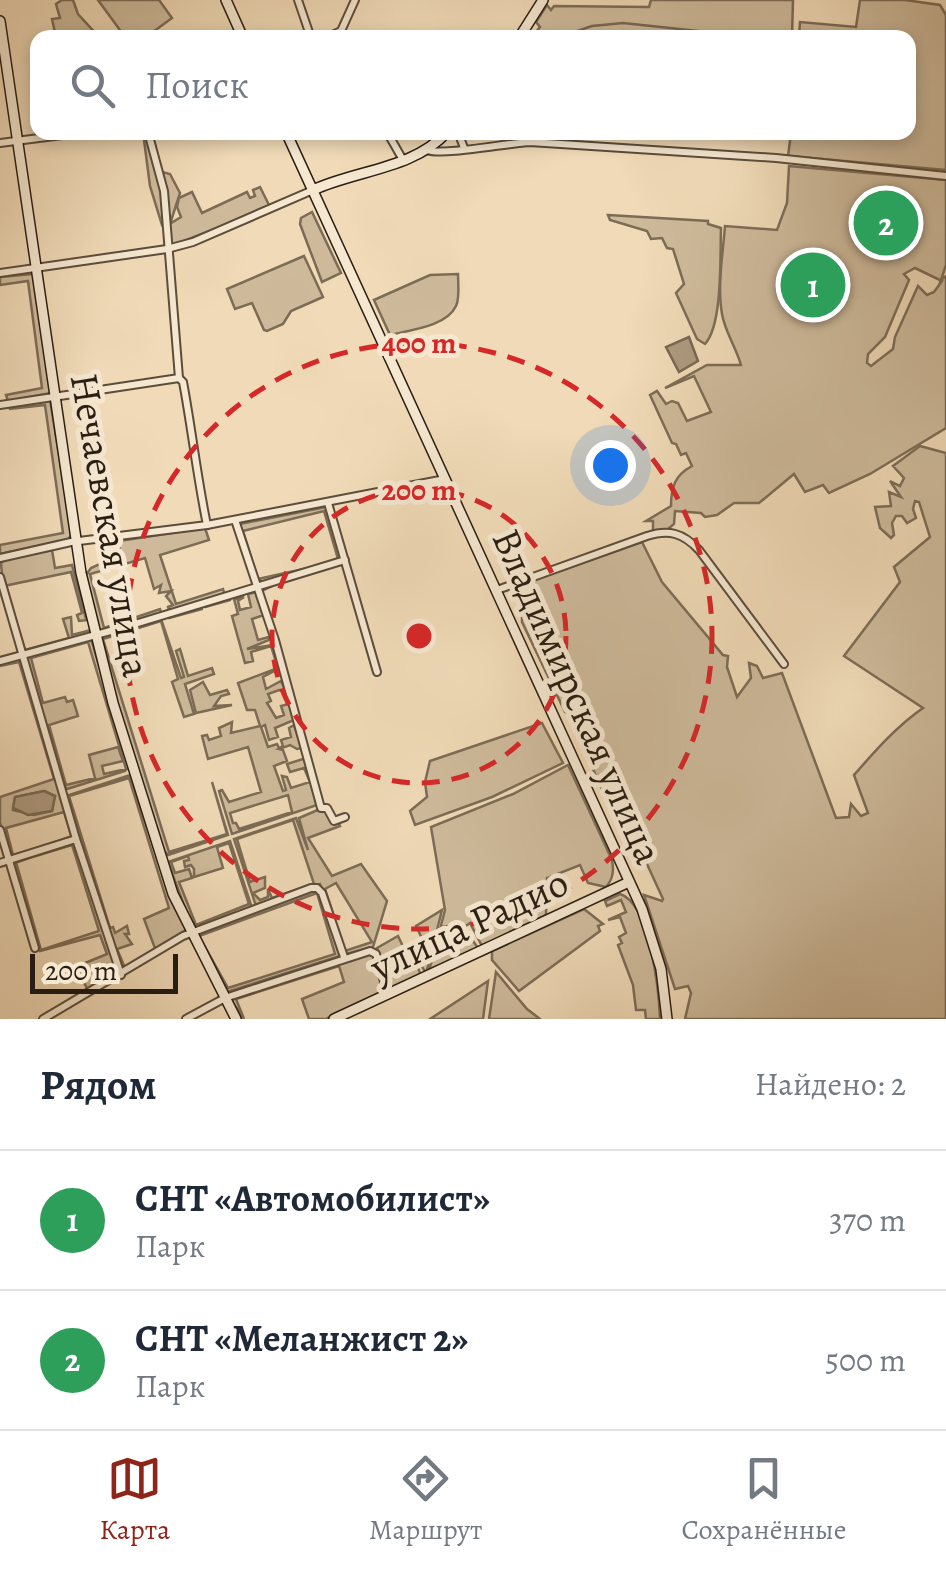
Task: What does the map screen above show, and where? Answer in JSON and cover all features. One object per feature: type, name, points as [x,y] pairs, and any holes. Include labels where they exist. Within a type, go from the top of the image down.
[{"type":"street","points":[[226,0],[240,30]]},
{"type":"street","points":[[298,0],[308,30]]},
{"type":"street","points":[[341,30],[355,0]]},
{"type":"street","points":[[524,30],[542,2],[529,0]]},
{"type":"street","name":"Нечаевская улица","points":[[0,21],[81,573],[95,635],[173,894],[236,1019]]},
{"type":"street","points":[[0,143],[30,139]]},
{"type":"street","points":[[150,140],[164,190],[179,378],[183,382],[207,525]]},
{"type":"street","name":"Владимирская улица","points":[[290,140],[642,909],[661,968],[667,1019]]},
{"type":"street","points":[[392,140],[403,160]]},
{"type":"street","points":[[0,274],[168,249],[313,190],[403,160],[427,150],[438,140]]},
{"type":"street","points":[[461,140],[464,148]]},
{"type":"street","points":[[427,150],[438,153],[530,142],[776,158],[946,176]]},
{"type":"street","points":[[0,405],[179,378]]},
{"type":"street","points":[[0,558],[78,542],[207,525],[446,479]]},
{"type":"street","points":[[328,503],[376,672]]},
{"type":"street","points":[[235,520],[275,640],[321,808],[327,808],[334,820],[345,817]]},
{"type":"street","points":[[496,590],[647,536],[673,532],[698,550],[784,664]]},
{"type":"street","points":[[0,661],[345,560]]},
{"type":"street","points":[[0,576],[76,839],[120,974]]},
{"type":"street","points":[[0,830],[35,948]]},
{"type":"street","points":[[0,863],[76,839]]},
{"type":"street","name":"улица Радио","points":[[334,1019],[629,882]]},
{"type":"street","points":[[42,1019],[191,932],[311,888],[322,892],[344,957]]},
{"type":"street","points":[[186,1019],[226,998],[344,957],[374,951],[388,994]]},
{"type":"shaded area","points":[[73,0],[78,14],[93,30],[54,30],[52,19],[60,18],[56,4]]},
{"type":"shaded area","points":[[98,0],[159,0],[172,18],[156,30],[120,30]]},
{"type":"shaded area","points":[[651,0],[793,0],[792,30],[538,30],[536,22],[547,5],[551,10],[554,6],[649,7]]},
{"type":"shaded area","points":[[860,0],[940,5],[946,15],[946,170],[788,156],[790,140],[916,140],[916,30],[799,30],[800,22],[856,27]]},
{"type":"shaded area","points":[[144,140],[149,140],[162,172],[170,174],[180,193],[171,221],[162,225],[150,186]]},
{"type":"shaded area","points":[[789,166],[946,180],[946,265],[941,280],[946,276],[946,428],[870,474],[829,493],[823,485],[805,492],[794,474],[759,503],[734,503],[717,515],[705,517],[701,513],[675,511],[674,524],[653,531],[653,521],[646,521],[671,506],[675,482],[692,466],[686,453],[681,455],[672,443],[650,395],[657,391],[666,404],[678,403],[687,421],[711,412],[694,376],[665,388],[707,365],[741,365],[722,314],[720,281],[725,226],[777,230],[787,203]],"holes":[[[915,268],[942,281],[927,295],[918,286],[893,349],[871,366],[867,363],[868,354],[885,337],[909,280],[904,274]]]},
{"type":"shaded area","points":[[260,187],[270,207],[171,246],[168,225],[181,217],[179,198],[192,192],[202,213],[247,192],[250,198],[255,196],[253,190]]},
{"type":"shaded area","points":[[312,212],[341,273],[322,282],[300,224],[301,218]]},
{"type":"shaded area","points":[[608,215],[708,221],[721,228],[718,306],[705,344],[697,339],[676,293],[684,284],[673,249],[667,248],[662,238],[651,239],[647,231],[610,220]]},
{"type":"shaded area","points":[[304,256],[323,297],[291,311],[283,324],[267,331],[252,303],[235,309],[227,289]]},
{"type":"shaded area","points":[[33,274],[51,393],[8,401],[6,395],[42,388],[28,281],[0,285],[0,277]]},
{"type":"shaded area","points":[[458,274],[458,299],[451,313],[426,327],[390,335],[374,300],[430,275]]},
{"type":"shaded area","points":[[689,337],[698,361],[679,372],[666,347]]},
{"type":"shaded area","points":[[50,400],[72,535],[67,540],[0,554],[0,545],[63,533],[45,405],[9,409]]},
{"type":"shaded area","points":[[920,446],[946,453],[946,1019],[685,1019],[691,993],[688,986],[675,989],[644,895],[663,899],[641,851],[630,854],[583,746],[588,732],[578,713],[580,707],[571,702],[569,713],[565,712],[522,622],[522,606],[527,605],[522,596],[525,583],[642,542],[662,582],[723,655],[728,656],[727,667],[737,697],[751,678],[749,663],[757,666],[763,678],[782,673],[836,818],[849,817],[851,804],[861,816],[868,813],[854,775],[923,708],[844,656],[900,582],[894,567],[930,537],[919,502],[915,501],[913,509],[916,518],[907,523],[902,516],[896,516],[891,538],[880,528],[875,507],[891,506],[889,492],[901,497],[890,481],[900,486],[904,478],[893,466]]},
{"type":"shaded area","points":[[326,507],[342,559],[338,559],[324,511],[243,531],[258,579],[308,568],[263,582],[256,579],[240,524]]},
{"type":"shaded area","points":[[205,528],[209,540],[160,555],[176,604],[223,589],[225,596],[170,612],[168,607],[173,605],[166,596],[171,591],[159,593],[161,585],[154,589],[145,558],[90,574],[104,628],[160,609],[162,615],[99,632],[86,575],[91,568],[120,555],[119,541]]},
{"type":"shaded area","points":[[52,550],[55,568],[72,565],[86,619],[76,565],[88,620],[79,621],[77,615],[82,613],[71,572],[4,586],[25,650],[69,638],[63,619],[71,617],[72,635],[91,630],[92,634],[24,653],[3,586],[1,563]]},
{"type":"shaded area","points":[[257,592],[264,615],[252,619],[258,640],[269,640],[247,649],[273,645],[280,668],[263,677],[266,689],[281,681],[290,700],[279,690],[268,694],[271,701],[267,703],[276,718],[284,715],[281,706],[291,703],[294,720],[275,728],[278,737],[269,740],[265,725],[261,727],[268,747],[283,746],[281,740],[291,737],[289,728],[294,725],[302,748],[290,745],[279,749],[287,761],[274,766],[283,791],[286,790],[282,776],[287,777],[291,788],[310,782],[304,768],[290,772],[287,764],[306,758],[320,804],[232,834],[219,791],[229,802],[261,792],[248,747],[208,759],[202,736],[207,735],[209,740],[221,736],[219,728],[232,722],[231,733],[260,726],[255,710],[247,710],[238,683],[278,668],[271,646],[251,652],[253,661],[245,663],[232,616],[238,614],[234,599],[244,597],[238,601],[240,610],[251,607],[248,594]],"holes":[[[288,795],[292,812],[239,829],[230,813]]]},
{"type":"shaded area","points":[[161,619],[181,678],[184,677],[176,651],[180,649],[188,676],[212,668],[214,674],[185,684],[194,714],[184,717],[172,682],[178,679],[161,621],[103,639],[169,852],[227,834],[212,782],[228,835],[168,855],[112,690],[101,635]]},
{"type":"shaded area","points":[[89,640],[92,642],[129,767],[125,771],[67,789],[62,784],[26,659]],"holes":[[[88,642],[126,769],[104,774],[102,766],[123,761],[118,747],[89,755],[95,778],[66,785],[49,725],[78,716],[73,700],[67,702],[65,697],[43,703],[31,658]]]},
{"type":"shaded area","points":[[20,658],[73,836],[64,812],[6,828],[13,855],[39,847],[11,857],[0,823],[0,797],[54,779],[19,662],[0,663]],"holes":[[[44,791],[55,796],[52,811],[34,815],[13,810],[15,797]]]},
{"type":"shaded area","points":[[203,682],[210,695],[227,690],[229,694],[221,696],[214,706],[232,705],[196,713],[190,690]]},
{"type":"shaded area","points":[[542,723],[563,763],[492,797],[415,825],[410,811],[427,797],[425,782],[430,761]]},
{"type":"shaded area","points":[[568,765],[612,860],[612,875],[606,887],[588,883],[580,865],[547,878],[546,915],[482,946],[470,923],[460,930],[466,941],[471,938],[478,948],[429,971],[445,910],[431,827],[513,794]]},
{"type":"shaded area","points":[[130,775],[167,888],[186,930],[155,949],[144,919],[169,908],[129,778],[69,796],[110,928],[115,933],[127,926],[129,934],[125,934],[132,944],[117,949],[123,969],[99,906],[66,796]]},
{"type":"shaded area","points":[[44,791],[55,796],[52,811],[28,815],[13,808],[15,797]]},
{"type":"shaded area","points":[[320,809],[337,820],[340,826],[308,838],[332,876],[361,864],[387,901],[373,947],[346,954],[320,884],[256,906],[234,839],[296,818],[308,850],[299,818]],"holes":[[[293,820],[314,884],[272,898],[268,889],[268,897],[260,900],[253,893],[265,888],[265,877],[250,882],[237,839]],[[336,883],[372,942],[345,951],[325,889]]]},
{"type":"shaded area","points":[[230,841],[252,908],[193,930],[168,862]],"holes":[[[229,843],[249,904],[196,925],[179,882],[192,878],[189,869],[175,873],[171,862],[188,856],[185,867],[191,865],[194,877],[223,868],[217,847]]]},
{"type":"shaded area","points":[[75,842],[117,970],[88,990],[73,968],[107,954],[100,935],[40,951],[12,864],[16,863],[41,950],[99,931],[72,845],[29,858]]},
{"type":"shaded area","points":[[314,890],[319,892],[340,956],[227,992],[195,933]],"holes":[[[317,893],[335,954],[228,988],[199,936]]]},
{"type":"shaded area","points":[[620,894],[630,901],[646,930],[660,1019],[646,1019],[645,1010],[636,1010],[633,985],[618,945],[622,943],[619,937],[626,933],[620,917],[608,920],[626,912],[621,900],[607,906],[605,901]]},
{"type":"shaded area","points":[[584,909],[603,924],[598,926],[600,931],[519,991],[492,960],[492,951]]},
{"type":"shaded area","points":[[442,910],[427,970],[425,972],[419,961],[430,955],[416,926]]},
{"type":"shaded area","points":[[398,936],[421,975],[391,988],[377,948]]},
{"type":"shaded area","points":[[365,953],[373,955],[383,992],[326,1019],[309,1019],[302,999],[344,982],[339,966],[236,999],[244,1019],[231,1000]]},
{"type":"shaded area","points":[[496,972],[527,1009],[540,1019],[489,1019]]},
{"type":"shaded area","points":[[488,981],[483,1019],[430,1019]]},
{"type":"waterway","points":[[580,30],[623,23],[689,30]]},
{"type":"waterway","points":[[262,591],[272,586]]},
{"type":"waterway","points":[[235,599],[243,596]]},
{"type":"waterway","points":[[205,607],[230,600]]},
{"type":"waterway","points":[[169,618],[202,609]]},
{"type":"place","name":"СНТ «Меланжист 2»","points":[[886,223]]},
{"type":"place","name":"СНТ «Автомобилист»","points":[[813,285]]}]
